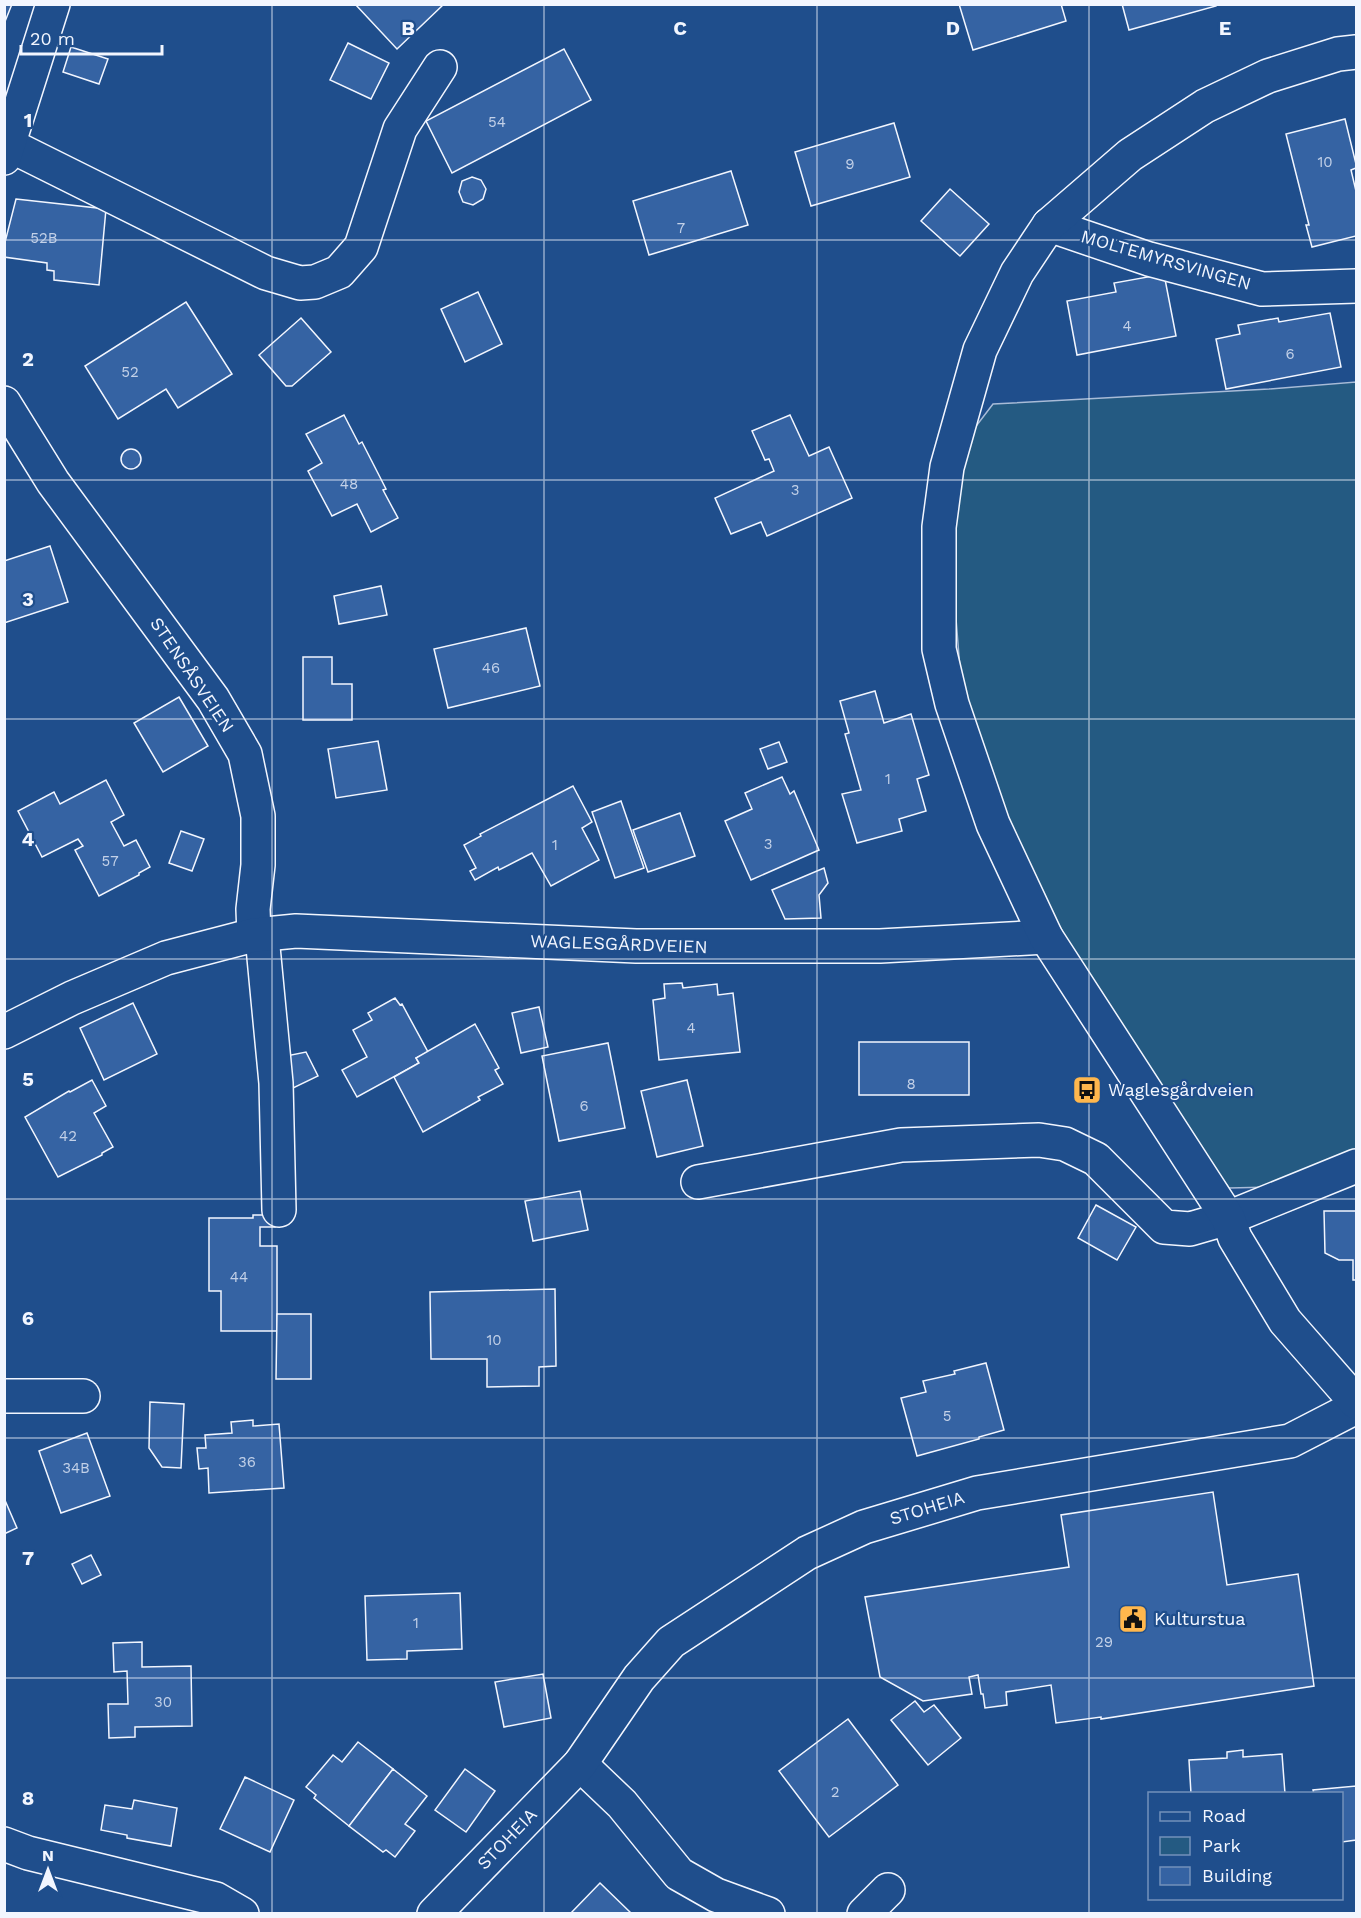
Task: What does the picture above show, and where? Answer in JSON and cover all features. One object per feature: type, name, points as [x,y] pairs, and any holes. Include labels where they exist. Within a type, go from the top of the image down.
[{"type":"street","points":[[53,4],[7,152],[266,273],[300,283],[315,282],[339,272],[361,247],[400,129],[440,67]]},
{"type":"street","name":"MOLTEMYRSVINGEN","points":[[1046,937],[993,824],[952,704],[939,649],[939,527],[947,467],[980,350],[1017,273],[1049,225],[1130,154],[1205,106],[1268,76],[1338,54],[1356,52]]},
{"type":"street","name":"MOLTEMYRSVINGEN","points":[[1049,225],[1149,259],[1262,289],[1356,286]]},
{"type":"street","name":"STENSÅSVEIEN","points":[[4,403],[53,482],[213,699],[245,754],[258,816],[258,865],[253,909],[254,935],[262,947],[276,1083],[279,1210]]},
{"type":"street","name":"WAGLESGÅRDVEIEN","points":[[254,935],[296,931],[636,946],[880,946],[1046,937]]},
{"type":"street","points":[[4,1032],[72,998],[166,957],[254,935]]},
{"type":"street","points":[[1046,937],[1228,1218],[1235,1238],[1285,1321],[1356,1401]]},
{"type":"street","points":[[698,1182],[901,1145],[1039,1140],[1065,1144],[1095,1159],[1164,1227],[1190,1229],[1228,1218],[1356,1166]]},
{"type":"street","points":[[4,1396],[83,1396]]},
{"type":"street","name":"STOHEIA","points":[[434,1914],[579,1764],[639,1678],[671,1642],[807,1553],[864,1527],[977,1493],[1290,1441],[1356,1407]]},
{"type":"street","points":[[579,1764],[622,1804],[679,1874],[716,1895],[768,1914]]},
{"type":"street","points":[[4,1844],[28,1853],[216,1899],[242,1914]]},
{"type":"street","points":[[864,1914],[888,1890]]},
{"type":"green space","points":[[1356,382],[1356,1185],[1229,1188],[1087,998],[966,744],[944,468],[993,404]]},
{"type":"building","points":[[4,4],[12,4],[4,24]]},
{"type":"building","points":[[355,4],[444,4],[397,49]]},
{"type":"building","points":[[959,4],[1061,4],[1066,21],[973,50]]},
{"type":"building","points":[[1122,4],[1216,4],[1216,6],[1129,30]]},
{"type":"building","points":[[348,43],[389,63],[371,99],[330,80]]},
{"type":"building","points":[[71,47],[108,59],[99,84],[63,72]]},
{"type":"building","points":[[564,49],[591,100],[452,173],[426,121]]},
{"type":"building","points":[[1345,119],[1356,164],[1356,168],[1351,170],[1356,191],[1356,236],[1312,247],[1306,225],[1309,225],[1286,134]]},
{"type":"building","points":[[894,123],[910,177],[811,206],[795,152]]},
{"type":"building","points":[[731,171],[748,225],[649,255],[633,201]]},
{"type":"building","points":[[472,177],[481,180],[486,189],[483,199],[473,205],[463,202],[459,192],[462,181]]},
{"type":"building","points":[[950,189],[989,224],[960,256],[921,221]]},
{"type":"building","points":[[16,199],[106,209],[99,285],[54,280],[54,271],[47,270],[47,263],[4,257],[4,246]]},
{"type":"building","points":[[1164,274],[1176,336],[1077,355],[1067,301],[1116,292],[1114,283]]},
{"type":"building","points":[[478,292],[502,344],[465,362],[441,309]]},
{"type":"building","points":[[186,302],[232,374],[178,408],[166,389],[118,419],[85,366]]},
{"type":"building","points":[[1330,313],[1341,367],[1226,389],[1216,339],[1240,334],[1238,325],[1278,318],[1279,322]]},
{"type":"building","points":[[301,318],[331,352],[292,386],[286,386],[259,355]]},
{"type":"building","points":[[344,415],[359,444],[362,442],[398,518],[371,532],[357,504],[332,516],[308,471],[322,463],[306,434]]},
{"type":"building","points":[[790,415],[809,456],[829,447],[852,498],[767,536],[761,522],[731,534],[715,498],[774,471],[769,459],[765,460],[752,431]]},
{"type":"building","points":[[131,449],[138,452],[141,459],[138,466],[131,469],[124,466],[121,459],[124,452]]},
{"type":"building","points":[[50,546],[68,602],[4,623],[4,561]]},
{"type":"building","points":[[381,586],[387,615],[339,624],[334,596]]},
{"type":"building","points":[[526,628],[540,686],[448,708],[434,649]]},
{"type":"building","points":[[303,657],[332,657],[332,684],[352,684],[352,720],[303,720]]},
{"type":"building","points":[[875,691],[884,723],[911,714],[929,775],[917,779],[926,811],[899,819],[902,831],[857,843],[842,794],[861,790],[845,734],[849,733],[840,701]]},
{"type":"building","points":[[179,697],[208,746],[163,772],[134,723]]},
{"type":"building","points":[[378,741],[387,790],[336,798],[328,749]]},
{"type":"building","points":[[779,742],[787,762],[768,769],[760,749]]},
{"type":"building","points":[[782,777],[790,794],[794,791],[819,850],[751,880],[725,821],[752,809],[745,793]]},
{"type":"building","points":[[106,780],[124,815],[111,822],[124,846],[136,840],[150,867],[99,896],[75,850],[83,846],[78,839],[42,857],[18,811],[54,792],[60,804]]},
{"type":"building","points":[[573,786],[592,822],[582,828],[599,860],[551,886],[532,853],[499,870],[498,867],[475,880],[470,871],[476,868],[464,845],[481,836],[480,834]]},
{"type":"building","points":[[621,801],[644,868],[615,878],[592,812]]},
{"type":"building","points":[[680,813],[695,856],[648,872],[633,830]]},
{"type":"building","points":[[181,831],[204,839],[192,871],[169,863]]},
{"type":"building","points":[[824,868],[828,883],[819,895],[821,918],[785,919],[772,890]]},
{"type":"building","points":[[682,983],[683,988],[717,984],[718,995],[733,993],[740,1052],[659,1060],[653,1000],[665,998],[664,984]]},
{"type":"building","points":[[395,998],[400,1005],[402,1004],[428,1052],[416,1058],[419,1063],[357,1097],[342,1070],[367,1057],[353,1030],[372,1020],[368,1013]]},
{"type":"building","points":[[133,1003],[157,1054],[104,1080],[80,1028]]},
{"type":"building","points":[[539,1007],[548,1047],[521,1053],[512,1013]]},
{"type":"building","points":[[475,1024],[499,1068],[495,1070],[503,1084],[478,1097],[480,1100],[423,1132],[394,1077],[419,1063],[416,1058]]},
{"type":"building","points":[[859,1042],[969,1042],[969,1095],[859,1095]]},
{"type":"building","points":[[608,1043],[625,1128],[559,1141],[542,1056]]},
{"type":"building","points":[[306,1052],[318,1076],[289,1090],[281,1057]]},
{"type":"building","points":[[92,1080],[106,1106],[94,1113],[113,1147],[58,1177],[25,1117]]},
{"type":"building","points":[[687,1080],[703,1146],[657,1157],[641,1091]]},
{"type":"building","points":[[580,1191],[588,1230],[533,1241],[525,1201]]},
{"type":"building","points":[[1096,1205],[1136,1227],[1117,1260],[1078,1238]]},
{"type":"building","points":[[1324,1211],[1356,1211],[1356,1280],[1353,1280],[1353,1260],[1339,1260],[1325,1253]]},
{"type":"building","points":[[253,1215],[275,1215],[275,1227],[260,1227],[260,1246],[277,1246],[277,1331],[221,1331],[221,1291],[209,1291],[209,1218],[253,1218]]},
{"type":"building","points":[[555,1289],[556,1366],[539,1367],[539,1386],[487,1387],[487,1359],[431,1359],[430,1292]]},
{"type":"building","points":[[277,1314],[311,1314],[311,1379],[276,1379]]},
{"type":"building","points":[[986,1363],[1004,1430],[917,1456],[901,1398],[926,1392],[923,1381],[955,1374],[954,1371]]},
{"type":"building","points":[[150,1402],[184,1404],[181,1468],[162,1467],[149,1448]]},
{"type":"building","points":[[253,1420],[253,1426],[279,1424],[284,1488],[209,1493],[208,1468],[199,1469],[197,1448],[206,1448],[205,1435],[232,1433],[231,1422]]},
{"type":"building","points":[[87,1433],[110,1496],[61,1513],[39,1451]]},
{"type":"building","points":[[1213,1492],[1227,1585],[1298,1574],[1314,1686],[1101,1719],[1101,1717],[1056,1723],[1051,1685],[1006,1692],[1007,1705],[985,1708],[978,1675],[969,1677],[972,1694],[923,1701],[880,1677],[865,1597],[1069,1567],[1061,1515]]},
{"type":"building","points":[[4,1498],[17,1528],[4,1534]]},
{"type":"building","points":[[91,1555],[101,1575],[82,1584],[72,1564]]},
{"type":"building","points":[[460,1593],[462,1649],[407,1651],[407,1659],[367,1660],[365,1596]]},
{"type":"building","points":[[142,1642],[142,1667],[191,1666],[192,1726],[135,1727],[135,1737],[109,1738],[108,1704],[128,1704],[127,1671],[114,1672],[113,1643]]},
{"type":"building","points":[[543,1674],[551,1718],[504,1727],[495,1682]]},
{"type":"building","points":[[915,1701],[924,1712],[934,1705],[961,1738],[928,1765],[891,1720]]},
{"type":"building","points":[[848,1719],[898,1785],[829,1837],[779,1771]]},
{"type":"building","points":[[358,1742],[393,1769],[349,1826],[314,1798],[316,1795],[306,1787],[333,1755],[342,1762]]},
{"type":"building","points":[[1243,1750],[1243,1757],[1282,1754],[1285,1792],[1191,1792],[1189,1760],[1227,1758],[1227,1752]]},
{"type":"building","points":[[393,1769],[427,1796],[405,1824],[415,1831],[395,1857],[386,1850],[383,1852],[349,1826]]},
{"type":"building","points":[[465,1769],[495,1791],[466,1832],[435,1810]]},
{"type":"building","points":[[245,1777],[294,1800],[270,1852],[220,1829]]},
{"type":"building","points":[[1356,1786],[1356,1840],[1343,1842],[1343,1792],[1314,1792],[1313,1790]]},
{"type":"building","points":[[134,1800],[177,1808],[171,1846],[127,1838],[127,1835],[101,1830],[105,1805],[132,1809]]},
{"type":"building","points":[[600,1883],[632,1914],[570,1914]]},
{"type":"place","name":"Waglesgårdveien","points":[[1087,1090]]},
{"type":"place","name":"Kulturstua","points":[[1133,1619]]}]
